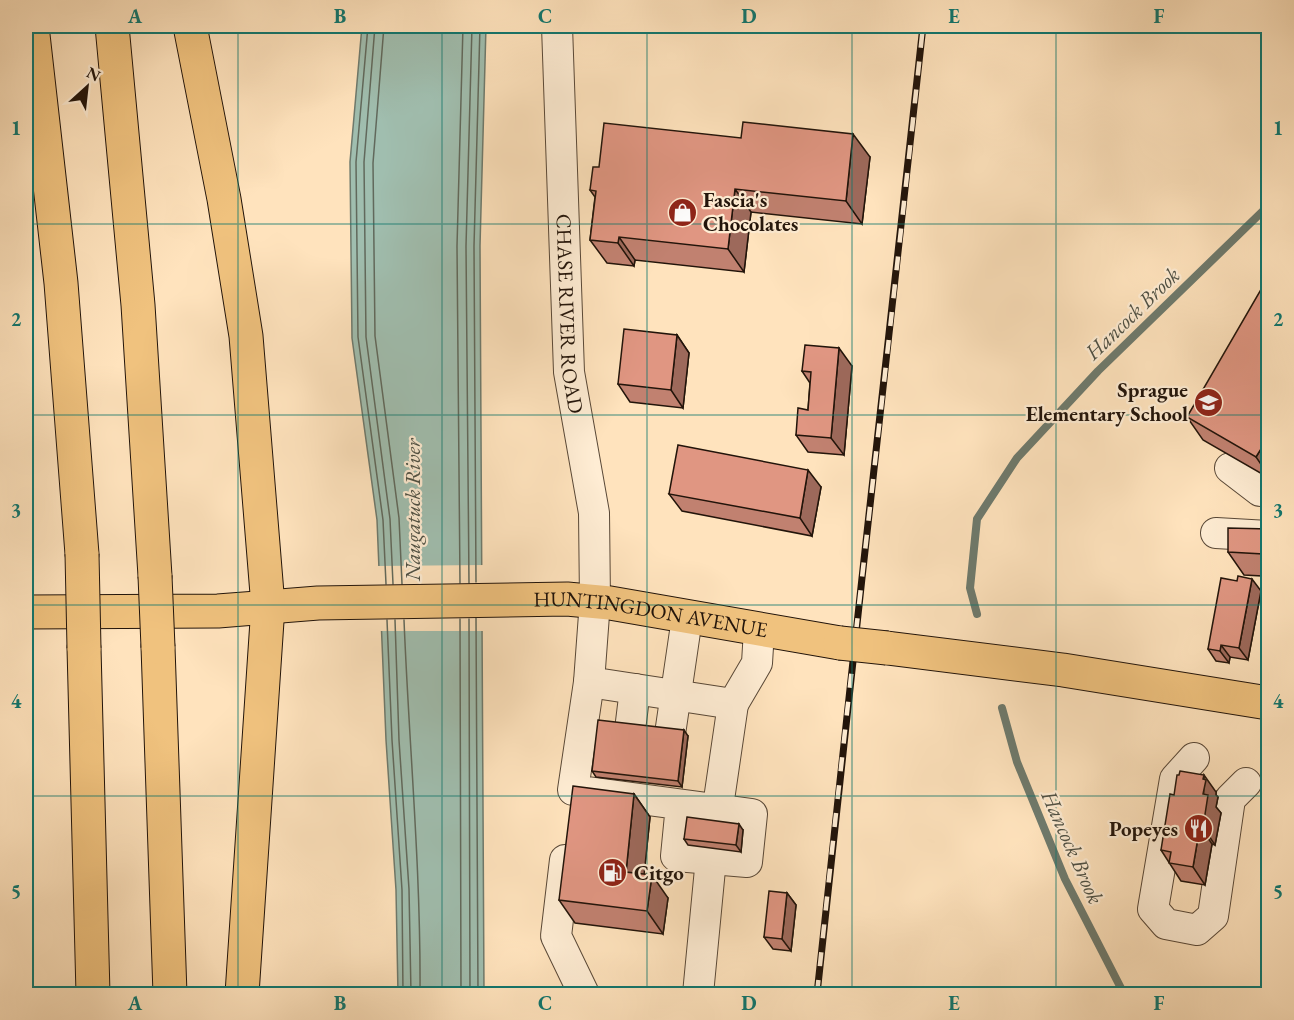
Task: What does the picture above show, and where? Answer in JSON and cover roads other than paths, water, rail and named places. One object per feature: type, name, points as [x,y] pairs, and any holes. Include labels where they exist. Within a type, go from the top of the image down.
[{"type":"main road","points":[[32,26],[61,283],[82,554],[93,994]]},
{"type":"main road","points":[[112,26],[138,304],[155,576],[170,994]]},
{"type":"main road","points":[[190,26],[224,199],[246,336],[268,606],[242,994]]},
{"type":"main road","name":"HUNTINGDON AVENUE","points":[[26,612],[218,611],[340,602],[567,599],[840,643],[1053,668],[1269,704]]},
{"type":"street","name":"CHASE RIVER ROAD","points":[[557,26],[569,372],[594,513],[595,602],[589,682],[570,812],[556,936],[584,994]]},
{"type":"street","points":[[1230,468],[1260,491],[1269,492]]},
{"type":"street","points":[[1216,533],[1269,536]]},
{"type":"street","points":[[670,734],[687,618]]},
{"type":"street","points":[[698,994],[713,836],[733,704],[757,663],[759,630]]},
{"type":"street","points":[[589,682],[733,704]]},
{"type":"street","points":[[630,730],[635,689]]},
{"type":"street","points":[[1194,758],[1174,779],[1153,909],[1166,924],[1197,930],[1213,916],[1230,799],[1246,783]]},
{"type":"street","points":[[570,812],[622,788],[668,797],[713,836]]},
{"type":"street","points":[[668,797],[676,856],[713,836]]},
{"type":"water","name":"Naugatuck River","points":[[362,26],[486,26],[480,246],[484,994],[398,994],[396,890],[386,740],[377,520],[352,338],[350,162]]},
{"type":"waterway","name":"Hancock Brook","points":[[977,614],[970,588],[977,519],[1017,458],[1098,371],[1268,206]]},
{"type":"waterway","name":"Hancock Brook","points":[[1002,708],[1017,762],[1065,879],[1124,994]]},
{"type":"railway","points":[[817,994],[923,26]]},
{"type":"place","name":"Fascia's Chocolates","points":[[682,212]]},
{"type":"place","name":"Sprague Elementary School","points":[[1209,402]]},
{"type":"place","name":"Popeyes","points":[[1199,829]]},
{"type":"place","name":"Citgo","points":[[613,873]]}]
